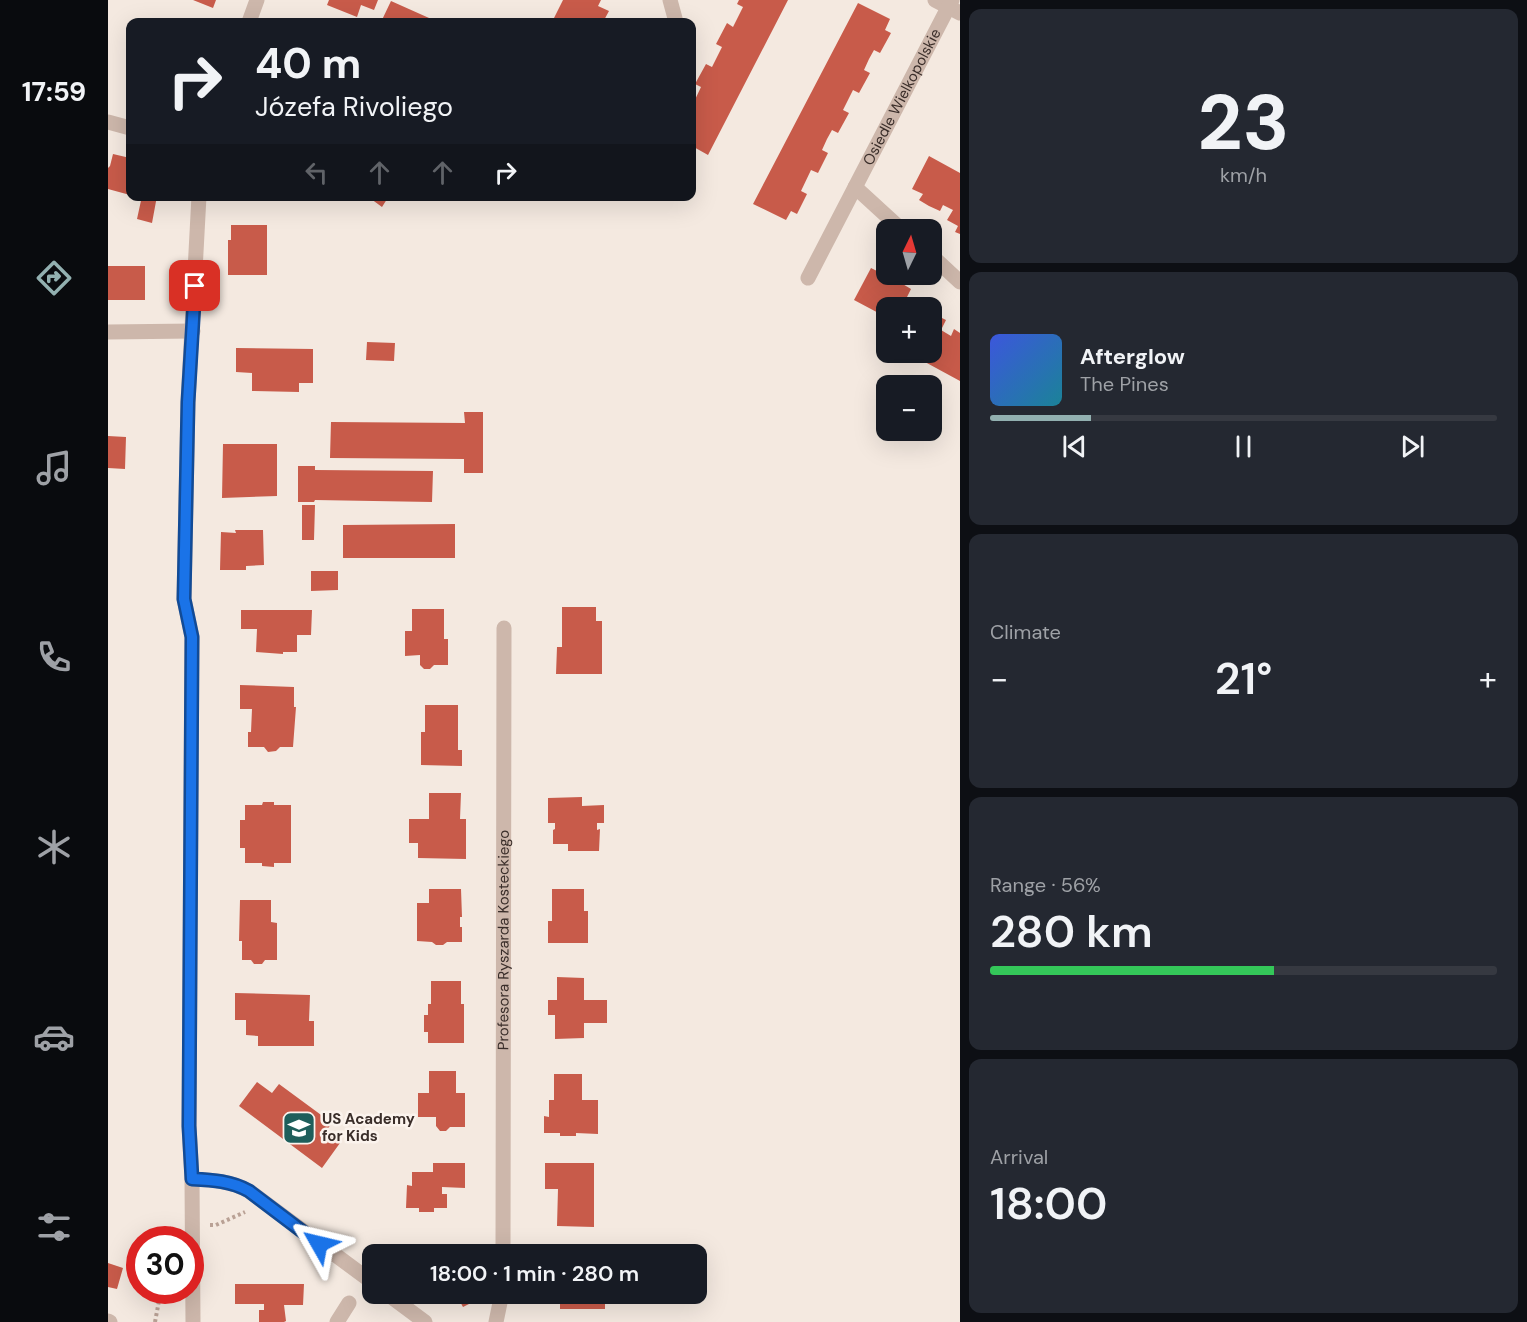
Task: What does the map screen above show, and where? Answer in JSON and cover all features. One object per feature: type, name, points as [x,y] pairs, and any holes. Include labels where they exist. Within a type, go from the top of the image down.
[{"type":"street","points":[[250,18],[257,0]]},
{"type":"street","points":[[670,0],[675,18]]},
{"type":"street","name":"Osiedle Wielkopolskie","points":[[808,278],[949,5]]},
{"type":"street","points":[[108,122],[126,127]]},
{"type":"street","points":[[855,187],[890,219]]},
{"type":"street","points":[[193,1322],[192,1179],[189,1126],[192,637],[184,599],[188,402],[199,201]]},
{"type":"street","points":[[942,265],[960,282]]},
{"type":"street","points":[[108,332],[193,331]]},
{"type":"street","name":"Profesora Ryszarda Kosteckiego","points":[[502,1244],[504,628]]},
{"type":"street","points":[[192,1179],[216,1180],[238,1185],[249,1191],[362,1275]]},
{"type":"street","points":[[337,1322],[349,1304]]},
{"type":"street","points":[[401,1304],[425,1322]]},
{"type":"street","points":[[496,1322],[500,1304]]},
{"type":"path","points":[[155,1322],[160,1304]]},
{"type":"building","points":[[193,0],[216,0],[213,8]]},
{"type":"building","points":[[329,0],[378,0],[374,10],[361,5],[357,17],[327,5]]},
{"type":"building","points":[[563,0],[601,0],[598,6],[609,11],[605,18],[554,18]]},
{"type":"building","points":[[739,0],[788,0],[708,155],[696,148],[696,98],[701,87],[696,82],[706,64],[712,67],[722,47],[716,44],[727,23],[733,27],[743,7],[737,4]]},
{"type":"building","points":[[391,1],[429,18],[383,18]]},
{"type":"building","points":[[858,3],[890,19],[885,30],[891,33],[880,53],[874,50],[869,59],[864,70],[870,73],[859,93],[853,90],[843,110],[849,113],[838,133],[832,130],[827,139],[822,150],[828,153],[818,173],[811,170],[801,191],[807,194],[797,214],[791,211],[786,220],[753,204]]},
{"type":"building","points":[[113,154],[126,157],[126,194],[108,189],[108,168]]},
{"type":"building","points":[[929,156],[960,173],[960,234],[955,232],[958,226],[947,220],[953,210],[943,205],[940,211],[929,206],[919,200],[923,194],[912,189]]},
{"type":"building","points":[[141,201],[156,201],[152,223],[137,219]]},
{"type":"building","points":[[374,201],[386,201],[382,207]]},
{"type":"building","points":[[231,225],[267,225],[267,275],[228,275],[228,240],[231,240]]},
{"type":"building","points":[[108,266],[145,266],[145,300],[108,300]]},
{"type":"building","points":[[871,268],[876,270],[876,285],[904,285],[911,289],[907,297],[876,297],[876,312],[854,300]]},
{"type":"building","points":[[954,329],[960,333],[960,381],[927,363],[942,363],[942,331],[951,336]]},
{"type":"building","points":[[367,342],[395,343],[394,361],[366,360]]},
{"type":"building","points":[[236,348],[313,349],[313,383],[299,383],[299,392],[252,391],[252,373],[236,372]]},
{"type":"building","points":[[464,412],[483,412],[483,473],[464,473],[464,459],[330,458],[331,422],[465,423]]},
{"type":"building","points":[[108,436],[126,437],[125,469],[108,468]]},
{"type":"building","points":[[223,444],[277,444],[277,496],[222,498]]},
{"type":"building","points":[[298,466],[315,466],[315,470],[433,471],[432,502],[315,500],[314,502],[298,502]]},
{"type":"building","points":[[302,505],[315,505],[314,540],[302,540]]},
{"type":"building","points":[[455,524],[455,558],[343,558],[343,525]]},
{"type":"building","points":[[235,530],[263,530],[264,565],[246,566],[246,570],[220,570],[221,532],[236,533]]},
{"type":"building","points":[[311,571],[338,571],[338,590],[311,591]]},
{"type":"building","points":[[562,607],[596,607],[596,621],[602,621],[602,674],[556,674],[557,647],[562,647]]},
{"type":"building","points":[[412,609],[444,609],[444,639],[448,639],[448,665],[434,665],[430,669],[424,669],[420,665],[420,655],[405,656],[405,631],[412,631]]},
{"type":"building","points":[[241,610],[312,610],[311,635],[297,635],[297,652],[283,652],[283,654],[256,652],[257,629],[241,629]]},
{"type":"building","points":[[240,685],[294,687],[294,707],[296,707],[293,747],[280,747],[276,751],[268,752],[264,747],[248,747],[252,709],[240,709]]},
{"type":"building","points":[[425,705],[458,705],[458,750],[462,750],[462,766],[421,765],[421,732],[425,732]]},
{"type":"building","points":[[429,793],[461,793],[460,819],[466,819],[466,859],[418,858],[418,843],[409,843],[409,819],[429,819]]},
{"type":"building","points":[[582,797],[582,806],[604,805],[604,823],[597,823],[597,830],[600,829],[599,851],[568,851],[568,844],[553,844],[555,823],[548,823],[548,798]]},
{"type":"building","points":[[263,802],[274,802],[274,805],[291,805],[291,863],[274,863],[274,867],[262,866],[262,863],[245,863],[245,848],[240,848],[240,820],[245,820],[245,805],[262,805]]},
{"type":"building","points":[[429,889],[461,889],[462,942],[436,945],[432,942],[417,941],[417,903],[429,903]]},
{"type":"building","points":[[552,889],[584,889],[584,911],[588,911],[588,943],[548,943],[548,921],[552,921]]},
{"type":"building","points":[[240,900],[271,900],[271,922],[277,923],[277,960],[265,960],[262,964],[254,964],[251,960],[242,960],[242,941],[239,941]]},
{"type":"building","points":[[557,977],[584,978],[584,1000],[607,1000],[607,1023],[584,1023],[584,1038],[555,1039],[555,1015],[548,1015],[548,1000],[557,1000]]},
{"type":"building","points":[[431,981],[461,981],[461,1004],[464,1004],[464,1043],[428,1043],[428,1032],[424,1032],[424,1015],[428,1015],[428,1004],[431,1004]]},
{"type":"building","points":[[235,993],[310,995],[309,1021],[314,1021],[314,1046],[258,1046],[258,1036],[246,1035],[246,1020],[235,1020]]},
{"type":"building","points":[[429,1071],[456,1071],[456,1093],[465,1093],[465,1127],[450,1127],[446,1131],[440,1131],[436,1126],[436,1117],[418,1117],[418,1093],[429,1093]]},
{"type":"building","points":[[554,1074],[582,1074],[582,1100],[598,1100],[598,1134],[576,1133],[576,1136],[560,1136],[560,1133],[544,1133],[544,1116],[549,1117],[549,1100],[554,1100]]},
{"type":"building","name":"US Academy for Kids","points":[[257,1082],[272,1093],[279,1084],[332,1123],[325,1132],[340,1143],[322,1168],[239,1106]]},
{"type":"building","points":[[433,1163],[465,1163],[465,1188],[442,1187],[442,1194],[447,1194],[447,1208],[434,1208],[434,1212],[419,1212],[419,1208],[406,1208],[407,1185],[412,1186],[412,1172],[433,1172]]},
{"type":"building","points":[[545,1163],[594,1163],[594,1227],[557,1226],[558,1189],[545,1189]]},
{"type":"building","points":[[108,1263],[123,1268],[117,1289],[108,1287]]},
{"type":"building","points":[[235,1284],[304,1284],[303,1305],[284,1305],[286,1321],[284,1322],[259,1322],[259,1310],[264,1310],[264,1304],[235,1304]]},
{"type":"building","points":[[560,1304],[605,1304],[605,1309],[560,1309]]},
{"type":"place","name":"US Academy for Kids","points":[[299,1128]]},
{"type":"route","points":[[195,286],[188,402],[184,599],[192,637],[189,1126],[192,1179],[216,1180],[238,1185],[319,1244]]}]
